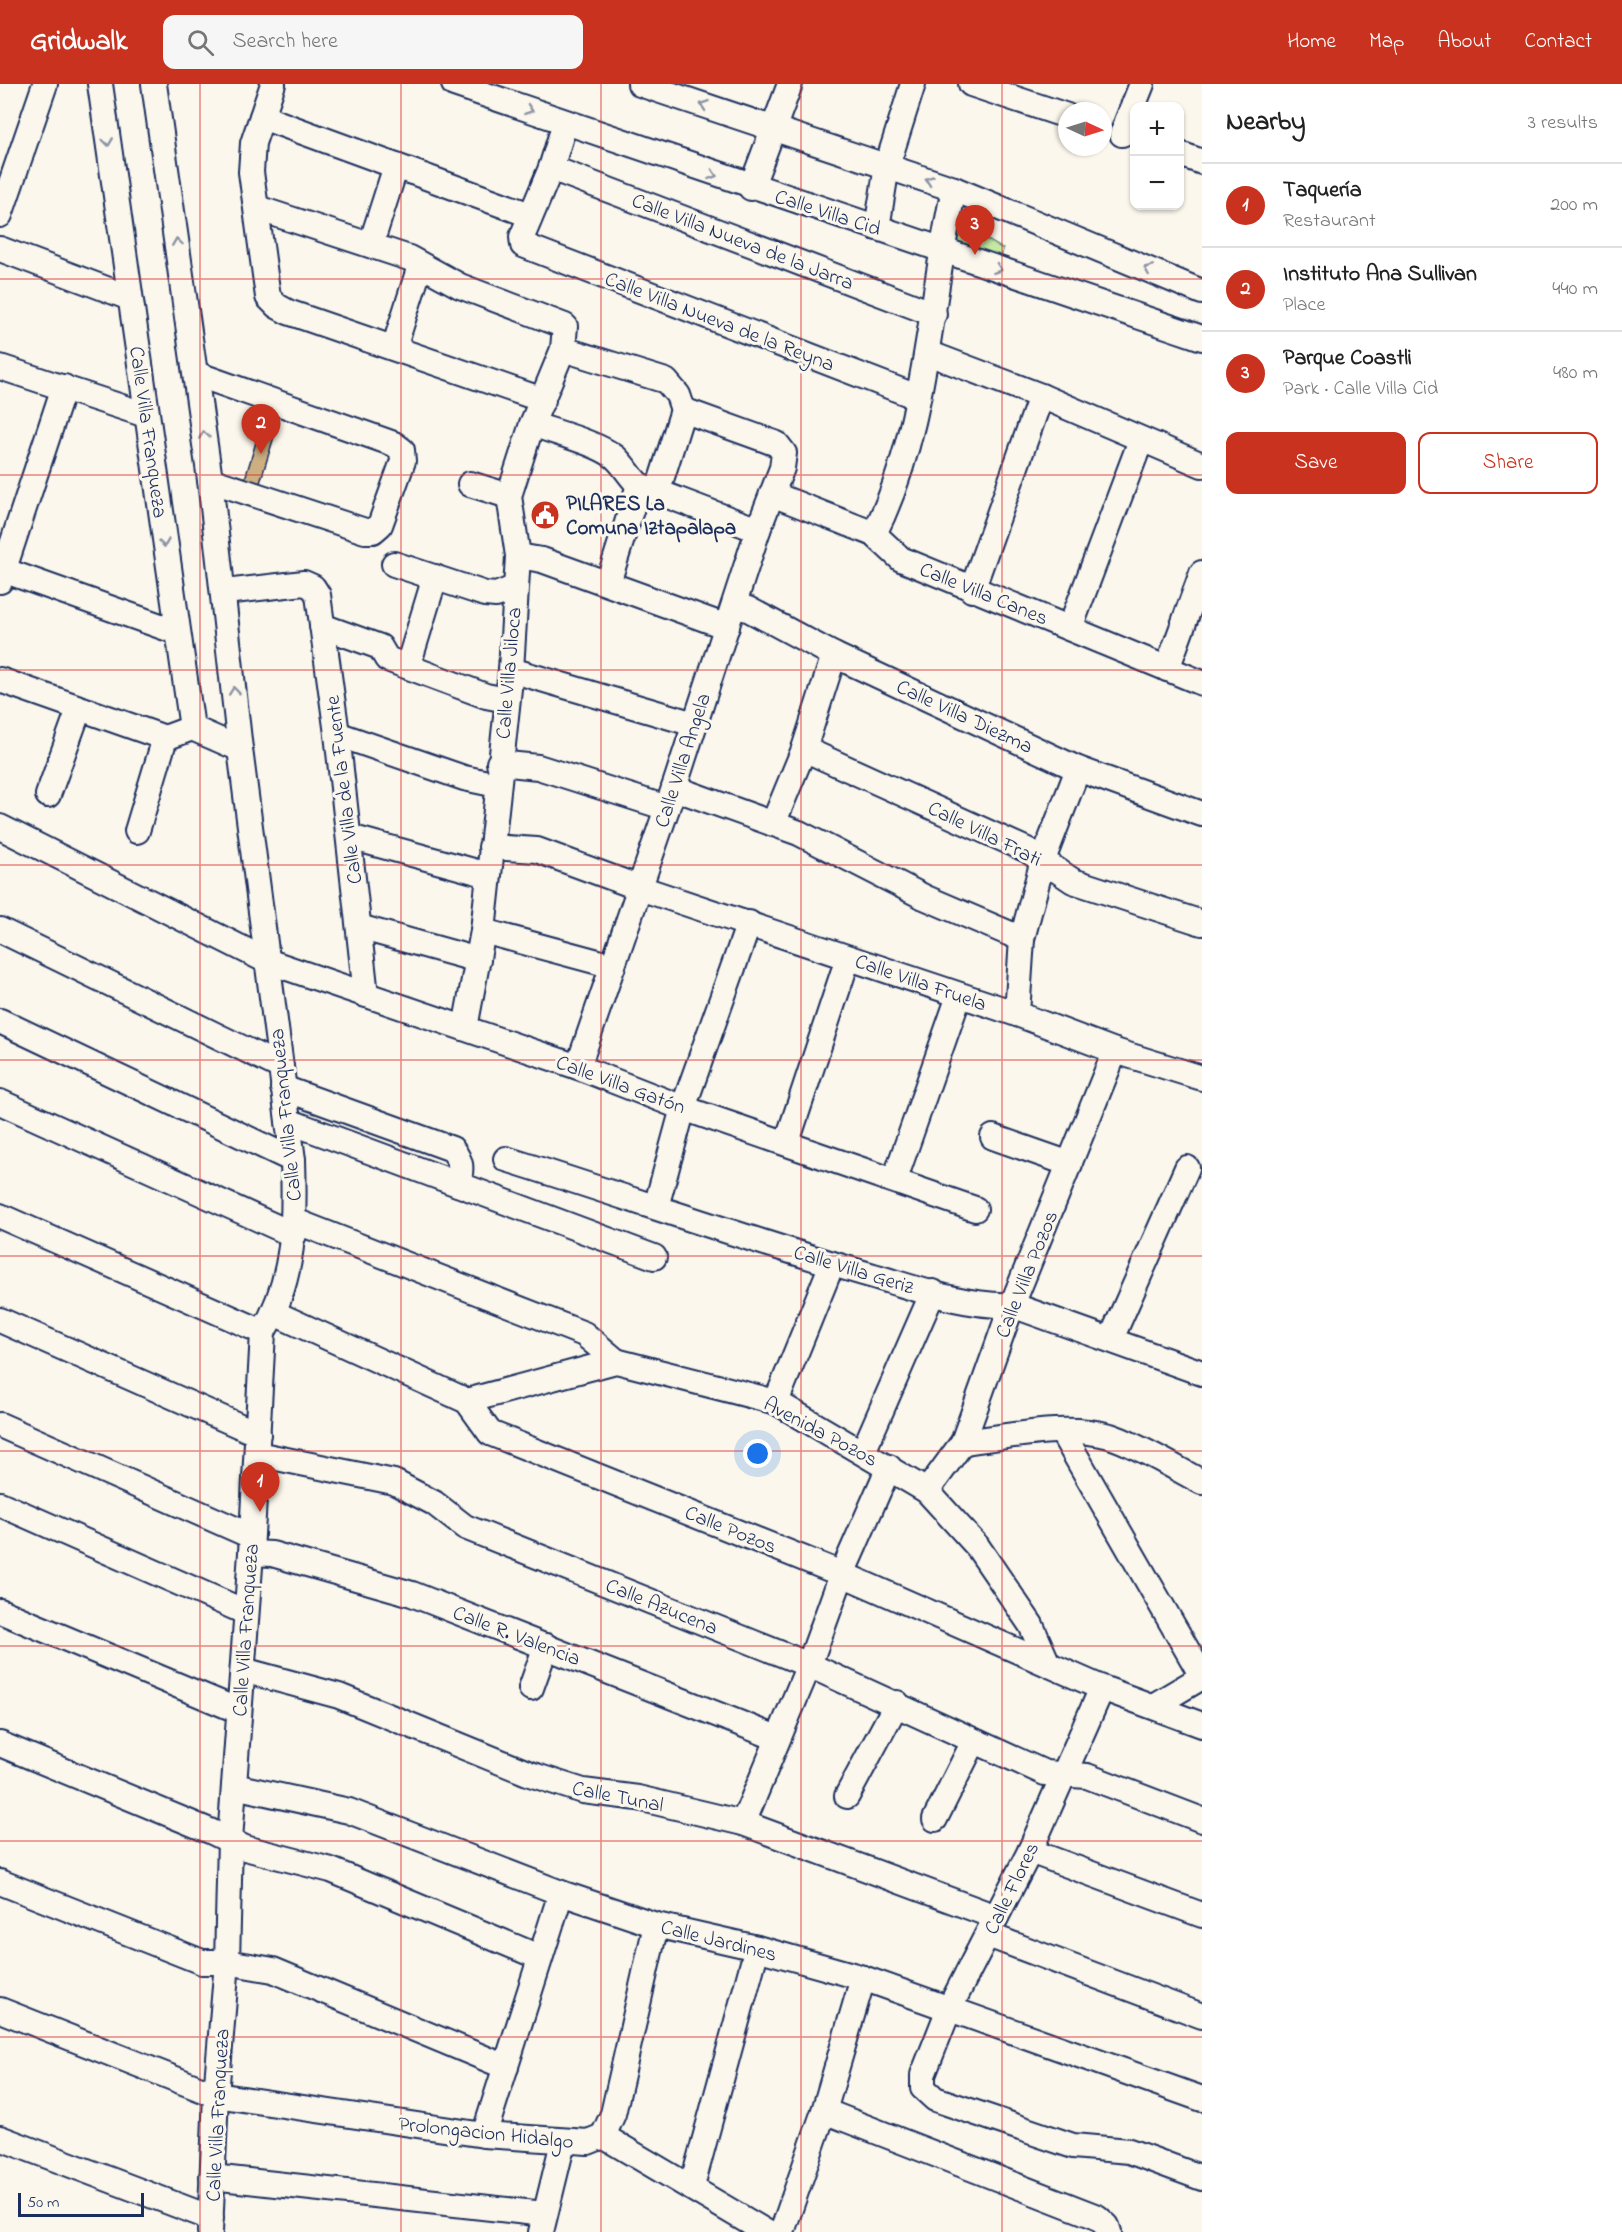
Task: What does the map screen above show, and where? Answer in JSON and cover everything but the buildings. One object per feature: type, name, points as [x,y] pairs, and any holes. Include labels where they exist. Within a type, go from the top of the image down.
[{"type":"street","points":[[0,215],[45,84]]},
{"type":"street","name":"Calle Villa Franqueza","points":[[100,84],[192,728]]},
{"type":"street","name":"Calle Villa Franqueza","points":[[154,84],[225,592],[240,749],[293,1160],[295,1228],[285,1281],[269,1322],[257,1444],[230,1840],[227,1962],[216,2095],[210,2225]]},
{"type":"street","points":[[273,84],[253,143],[251,172],[268,297],[277,306],[429,362],[543,400]]},
{"type":"street","name":"Calle Villa Cid","points":[[454,84],[751,188],[941,249],[1202,338]]},
{"type":"street","points":[[640,84],[954,189],[1202,292]]},
{"type":"street","points":[[751,188],[790,84]]},
{"type":"street","points":[[877,228],[886,166],[913,84]]},
{"type":"street","points":[[971,84],[1024,92],[1058,111]]},
{"type":"street","points":[[1120,134],[1142,84]]},
{"type":"street","points":[[262,117],[530,215],[551,168],[565,123]]},
{"type":"street","points":[[1184,156],[1202,162]]},
{"type":"street","points":[[371,244],[396,166]]},
{"type":"street","name":"Calle Villa Nueva de la Jarra","points":[[551,168],[934,314]]},
{"type":"street","points":[[874,534],[891,501],[928,353],[941,249],[954,189]]},
{"type":"street","points":[[256,208],[409,258],[420,266],[564,337],[666,381],[678,395],[683,410],[608,583]]},
{"type":"street","name":"Calle Villa Nueva de la Reyna","points":[[530,215],[522,237],[523,245],[917,397]]},
{"type":"street","points":[[0,249],[130,298]]},
{"type":"street","points":[[394,348],[420,266]]},
{"type":"street","name":"Calle Villa Jiloca","points":[[465,1029],[483,931],[498,774],[511,670],[514,588],[518,556],[509,496],[532,424],[543,400],[564,337]]},
{"type":"street","points":[[928,353],[1041,396],[1202,465]]},
{"type":"street","points":[[0,366],[146,415]]},
{"type":"street","points":[[196,374],[394,444],[402,450],[403,461],[380,525],[373,531],[210,480]]},
{"type":"street","points":[[64,387],[1,574],[177,632]]},
{"type":"street","points":[[972,590],[1041,396]]},
{"type":"street","name":"Calle Villa Angela","points":[[578,1067],[671,798],[758,530],[782,468],[784,453],[777,444],[683,410]]},
{"type":"street","points":[[532,424],[605,451],[617,458],[630,477],[648,489],[758,530]]},
{"type":"street","points":[[1070,628],[1141,440]]},
{"type":"street","points":[[470,484],[509,496]]},
{"type":"street","name":"Calle Villa Canes","points":[[772,494],[874,534],[901,559],[1202,683]]},
{"type":"street","name":"Calle Villa Diezma","points":[[518,556],[542,560],[608,583],[730,616],[748,609],[834,655],[1078,769],[1202,814]]},
{"type":"street","points":[[394,564],[485,594],[496,595],[514,588]]},
{"type":"street","points":[[1167,669],[1202,573]]},
{"type":"street","points":[[408,666],[435,577]]},
{"type":"street","name":"Calle Villa de la Fuente","points":[[225,592],[304,583],[313,587],[318,595],[338,734],[366,995]]},
{"type":"street","points":[[322,626],[380,647],[387,658],[486,696],[507,700]]},
{"type":"street","points":[[773,824],[804,749],[834,655]]},
{"type":"street","points":[[511,670],[694,724]]},
{"type":"street","points":[[0,680],[165,738],[192,728],[240,749]]},
{"type":"street","points":[[48,795],[79,709]]},
{"type":"street","points":[[338,734],[464,778],[538,767],[773,824],[855,860],[924,897],[1022,939]]},
{"type":"street","points":[[137,831],[165,738]]},
{"type":"street","name":"Calle Villa Frati","points":[[804,749],[1027,850],[1072,881],[1202,923]]},
{"type":"street","points":[[1017,1014],[1022,939],[1043,860],[1078,769]]},
{"type":"street","points":[[0,827],[267,961]]},
{"type":"street","points":[[350,837],[488,875]]},
{"type":"street","name":"Calle Villa Fruela","points":[[491,847],[537,850],[640,888],[1017,1014],[1115,1051],[1202,1078]]},
{"type":"street","points":[[656,1207],[683,1108],[749,923]]},
{"type":"street","points":[[359,927],[478,960]]},
{"type":"street","points":[[0,930],[282,1077],[452,1149],[460,1159],[462,1168],[458,1184]]},
{"type":"street","points":[[483,931],[613,966]]},
{"type":"street","points":[[787,1142],[848,958]]},
{"type":"street","name":"Calle Villa Gatón","points":[[267,961],[578,1067],[683,1108],[895,1179],[975,1209]]},
{"type":"street","points":[[895,1179],[959,996]]},
{"type":"street","points":[[0,1021],[293,1160]]},
{"type":"street","name":"Calle Villa Pozos","points":[[927,1491],[963,1442],[1012,1305],[1115,1051]]},
{"type":"street","points":[[0,1102],[295,1228],[584,1334],[616,1361]]},
{"type":"street","points":[[288,1121],[654,1257]]},
{"type":"street","points":[[993,1137],[1070,1164]]},
{"type":"street","name":"Calle Villa Geriz","points":[[507,1159],[832,1264],[991,1306],[1012,1305],[1202,1373]]},
{"type":"street","points":[[1111,1339],[1187,1168]]},
{"type":"street","name":"Calle Pozos","points":[[0,1216],[467,1401],[490,1433],[842,1574],[1102,1688],[1202,1725]]},
{"type":"street","points":[[776,1402],[832,1264]]},
{"type":"street","points":[[863,1452],[933,1292]]},
{"type":"street","name":"Calle Azucena","points":[[0,1320],[257,1444],[394,1482],[434,1503],[465,1527],[809,1665],[897,1703],[1045,1773],[1087,1776],[1202,1820]]},
{"type":"street","name":"Avenida Pozos","points":[[467,1401],[616,1361],[776,1402],[927,1491],[977,1546],[1031,1625],[1048,1664]]},
{"type":"street","name":"Calle R. Valencia","points":[[0,1425],[272,1554],[412,1594],[777,1738]]},
{"type":"street","points":[[1062,1432],[1202,1677],[1153,1706]]},
{"type":"street","points":[[963,1442],[1062,1432],[1112,1437],[1202,1482]]},
{"type":"street","points":[[742,1823],[809,1665],[842,1574],[889,1467]]},
{"type":"street","points":[[0,1504],[245,1612]]},
{"type":"street","points":[[0,1611],[239,1712]]},
{"type":"street","points":[[531,1689],[546,1646]]},
{"type":"street","name":"Calle Tunal","points":[[243,1670],[339,1696],[530,1774],[583,1791],[638,1798],[742,1823],[1202,2016]]},
{"type":"street","name":"Calle Flores","points":[[1102,1688],[1030,1851],[949,2009],[923,2075],[923,2088],[935,2099],[1073,2146],[1130,2151],[1202,2178]]},
{"type":"street","points":[[847,1796],[897,1703]]},
{"type":"street","points":[[935,1819],[974,1741]]},
{"type":"street","points":[[0,1744],[245,1848],[331,1870],[539,1957]]},
{"type":"street","name":"Calle Jardines","points":[[234,1786],[349,1811],[561,1893],[656,1925],[757,1947],[863,1978],[1202,2099]]},
{"type":"street","points":[[1030,1851],[1202,1915]]},
{"type":"street","points":[[0,1882],[202,1962],[227,1962],[273,1970],[506,2067]]},
{"type":"street","points":[[484,2135],[561,1893]]},
{"type":"street","points":[[603,2136],[613,2114],[656,1925]]},
{"type":"street","points":[[692,2186],[757,1947]]},
{"type":"street","points":[[782,2232],[824,2111],[863,1978]]},
{"type":"street","name":"Prolongacion Hidalgo","points":[[0,2010],[216,2095],[484,2135],[563,2142],[588,2142],[603,2136],[692,2186],[766,2232]]},
{"type":"street","points":[[824,2111],[1096,2217],[1107,2226],[1109,2232]]},
{"type":"street","points":[[0,2138],[210,2225]]},
{"type":"street","points":[[212,2177],[542,2223],[563,2142]]},
{"type":"green space","points":[[958,222],[1003,249],[997,277],[946,261]]},
{"type":"place","name":"Parque Coastli","points":[[975,255]]},
{"type":"place","name":"Instituto Ana Sullivan","points":[[261,454]]},
{"type":"place","name":"PILARES La Comuna Iztapalapa","points":[[545,515]]},
{"type":"place","name":"Taquería","points":[[260,1512]]}]
